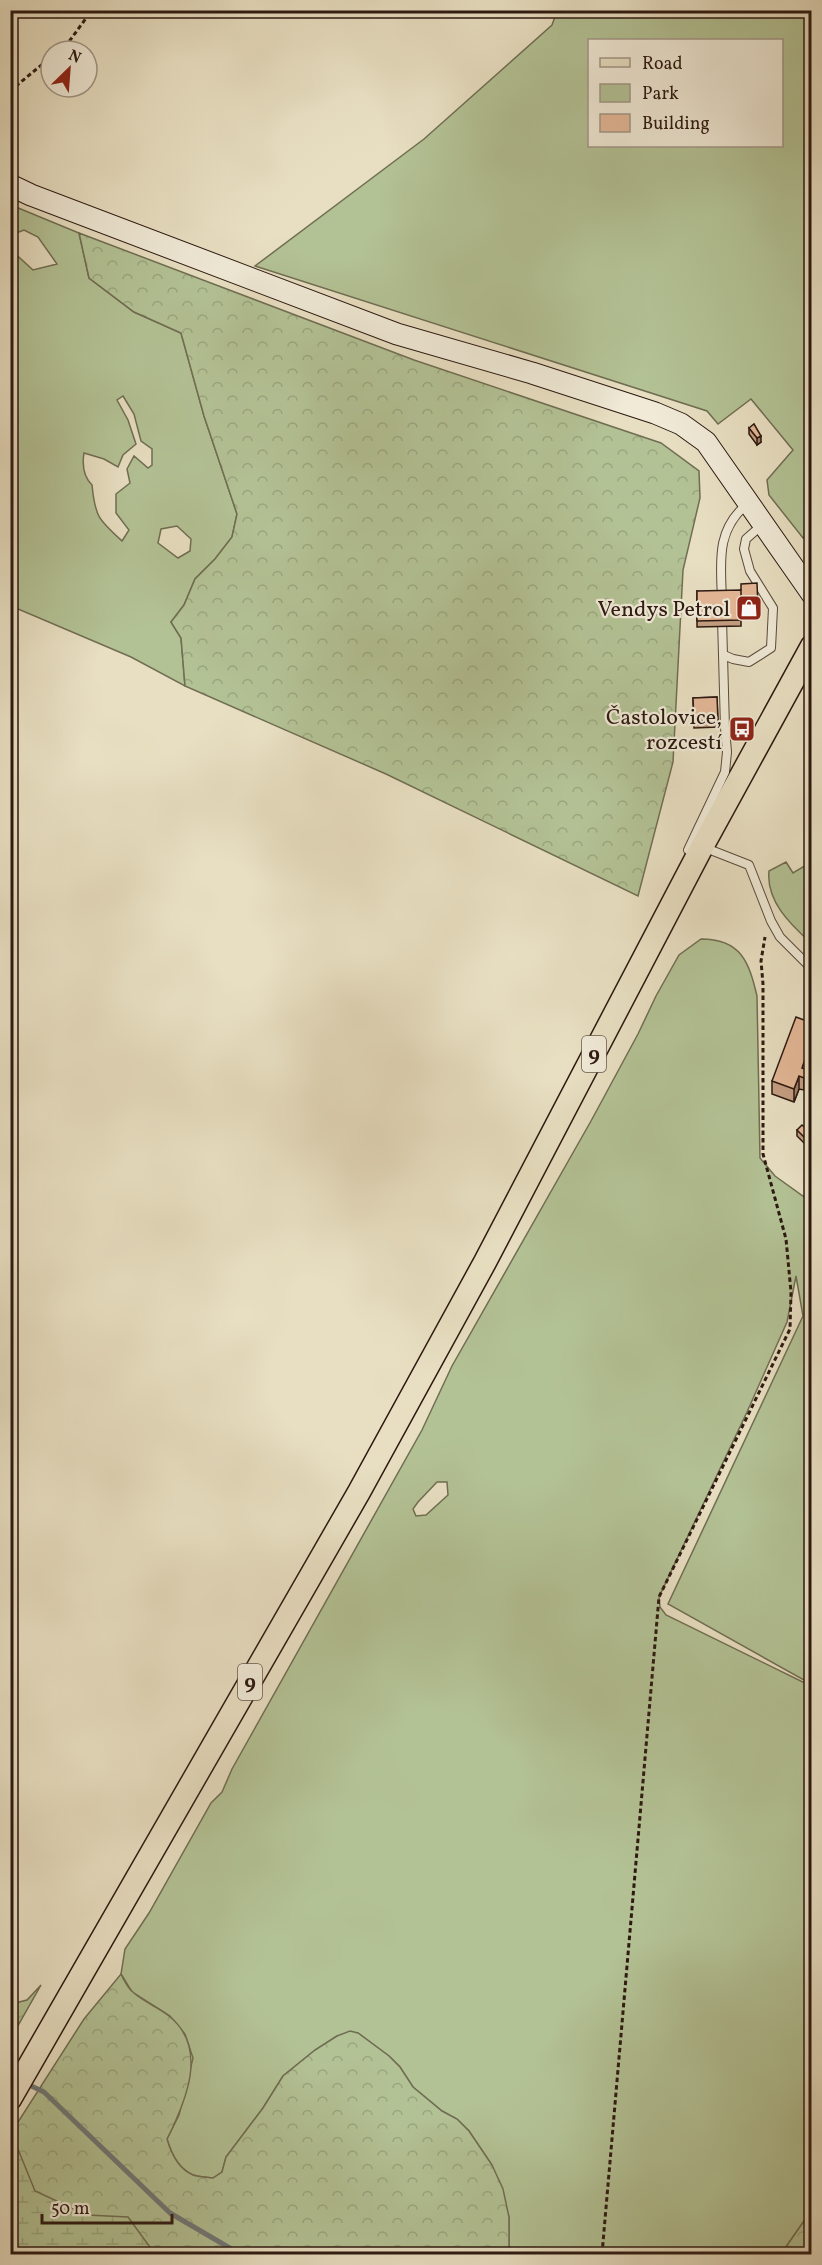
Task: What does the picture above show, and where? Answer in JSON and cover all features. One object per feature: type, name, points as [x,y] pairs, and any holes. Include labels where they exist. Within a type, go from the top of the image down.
[{"type":"main road","name":"9","points":[[10,2099],[359,1492],[485,1262],[702,847],[812,646]]},
{"type":"street","points":[[10,185],[397,334],[655,413],[681,424],[706,442],[812,594]]},
{"type":"lane","points":[[682,863],[725,772],[728,752],[725,728],[720,568],[723,538],[729,523],[748,503]]},
{"type":"lane","points":[[724,655],[749,662],[771,648],[773,608],[750,571],[744,549],[746,539],[763,524]]},
{"type":"lane","points":[[702,847],[749,866],[780,938],[812,969]]},
{"type":"lane","points":[[600,1042],[673,884]]},
{"type":"path","points":[[72,39],[92,10]]},
{"type":"path","points":[[10,91],[39,67]]},
{"type":"path","points":[[602,2254],[659,1597],[790,1329],[791,1292],[786,1239],[763,1154],[761,961],[771,921]]},
{"type":"green space","points":[[557,11],[811,11],[812,530],[803,538],[769,495],[767,480],[793,450],[751,399],[718,424],[707,411],[255,266],[424,139],[552,25]]},
{"type":"green space","points":[[11,205],[79,233],[89,278],[134,312],[181,333],[204,416],[237,514],[232,537],[195,579],[184,605],[171,622],[181,638],[185,686],[131,657],[11,606],[10,249],[33,270],[57,264],[38,237],[24,230],[11,235]],"holes":[[[123,396],[134,414],[141,441],[152,449],[152,465],[148,468],[134,456],[127,469],[130,483],[116,494],[116,513],[129,530],[122,541],[108,528],[97,511],[92,485],[85,474],[83,462],[84,453],[104,459],[118,467],[123,455],[136,444],[128,420],[117,400]],[[177,526],[191,539],[190,551],[178,558],[158,543],[161,529]]]},
{"type":"green space","points":[[79,233],[414,360],[661,443],[699,471],[700,498],[683,570],[673,762],[638,896],[386,774],[185,686],[181,638],[171,622],[184,605],[195,579],[232,537],[237,514],[204,416],[181,333],[134,312],[89,278]]},
{"type":"green space","points":[[786,862],[793,873],[811,862],[811,943],[788,920],[771,892],[769,871]]},
{"type":"green space","points":[[701,939],[715,940],[734,948],[746,963],[757,996],[760,1158],[775,1176],[811,1202],[811,1684],[668,1604],[803,1316],[796,1276],[787,1322],[659,1597],[660,1607],[666,1615],[811,1686],[811,2211],[781,2254],[509,2254],[509,2217],[492,2165],[469,2131],[457,2119],[442,2111],[413,2087],[400,2067],[389,2056],[358,2033],[337,2036],[315,2050],[283,2076],[263,2108],[226,2157],[222,2172],[213,2178],[193,2175],[176,2160],[167,2139],[179,2115],[193,2058],[185,2034],[170,2016],[132,1992],[121,1974],[125,1949],[149,1913],[211,1803],[222,1792],[232,1769],[422,1430],[452,1366],[591,1121],[679,955]],"holes":[[[437,1482],[447,1482],[448,1495],[426,1515],[416,1516],[413,1509],[418,1502]]]},
{"type":"green space","points":[[121,1974],[132,1991],[169,2016],[181,2029],[188,2043],[191,2059],[187,2092],[167,2139],[176,2160],[188,2172],[195,2176],[213,2178],[222,2172],[226,2157],[263,2108],[283,2076],[315,2050],[337,2036],[350,2031],[358,2033],[389,2056],[400,2067],[413,2087],[442,2111],[457,2119],[469,2131],[492,2165],[503,2189],[509,2217],[509,2254],[11,2254],[11,2133],[84,2019]]},
{"type":"green space","points":[[41,1985],[11,2038],[11,2004],[27,2000]]},
{"type":"green space","points":[[11,2132],[35,2191],[87,2215],[128,2217],[155,2254],[11,2254]]},
{"type":"green space","points":[[811,2211],[811,2254],[781,2254]]},
{"type":"building","points":[[754,424],[761,436],[757,438],[749,428]]},
{"type":"building","points":[[757,583],[758,606],[741,607],[741,584]]},
{"type":"building","points":[[741,590],[741,620],[697,621],[697,591]]},
{"type":"building","points":[[717,697],[718,720],[694,721],[693,698]]},
{"type":"building","points":[[796,1017],[812,1023],[812,1050],[809,1057],[806,1056],[802,1068],[807,1070],[804,1078],[799,1076],[794,1089],[772,1081]]},
{"type":"building","points":[[802,1125],[812,1134],[812,1142],[810,1143],[797,1130]]},
{"type":"waterway","points":[[25,2083],[44,2092],[170,2213],[240,2254]]},
{"type":"place","name":"Vendys Petrol","points":[[749,608]]},
{"type":"place","name":"Častolovice, rozcestí","points":[[742,729]]}]
